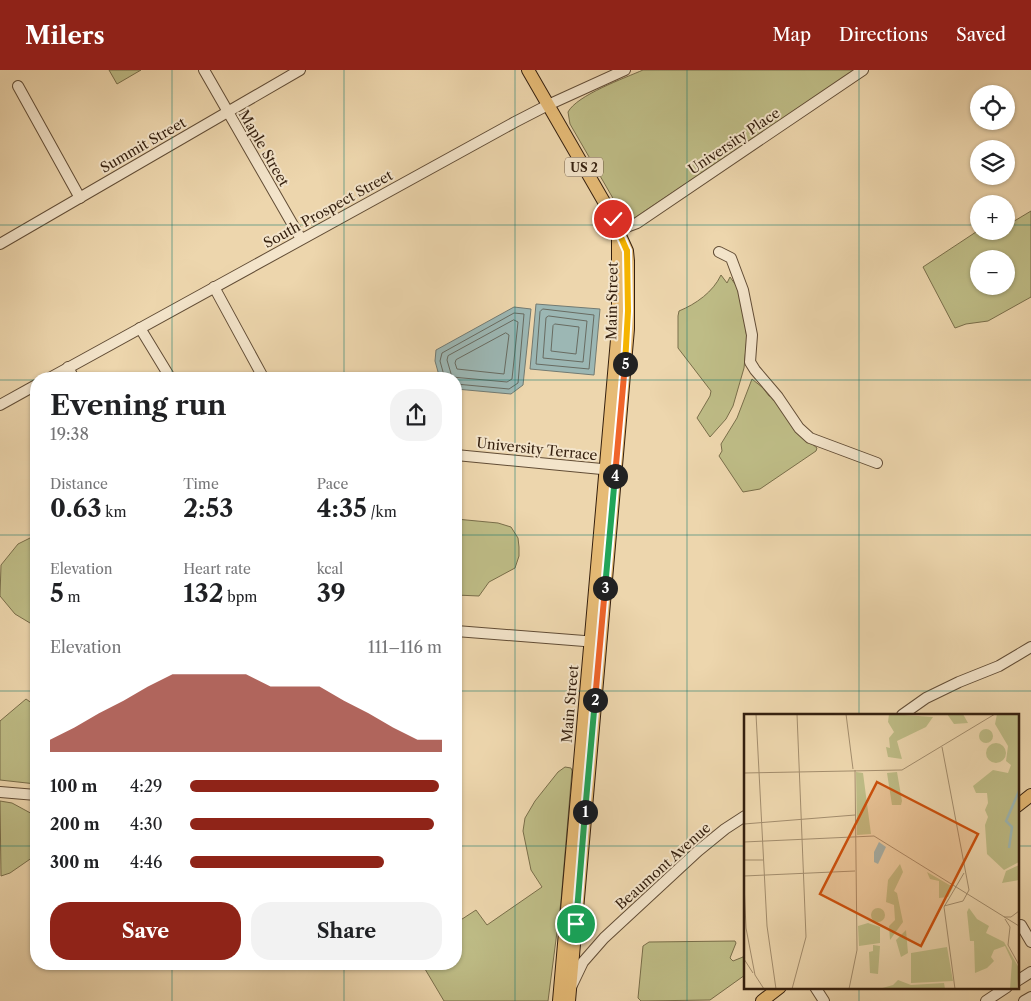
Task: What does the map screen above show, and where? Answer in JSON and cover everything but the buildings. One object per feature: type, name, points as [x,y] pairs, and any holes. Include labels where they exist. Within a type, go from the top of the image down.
[{"type":"main road","name":"Main Street","points":[[528,70],[607,207],[618,230],[618,328],[611,470],[569,995]]},
{"type":"main road","name":"Main Street","points":[[559,1001],[596,642]]},
{"type":"main road","points":[[1018,805],[1031,795]]},
{"type":"main road","points":[[762,1001],[779,988]]},
{"type":"street","name":"Maple Street","points":[[204,70],[301,239]]},
{"type":"street","name":"Summit Street","points":[[0,244],[300,70]]},
{"type":"street","name":"South Prospect Street","points":[[61,372],[548,105],[625,70]]},
{"type":"street","name":"University Place","points":[[618,230],[637,223],[863,70]]},
{"type":"street","points":[[18,86],[80,198]]},
{"type":"street","points":[[719,252],[731,258],[743,290],[752,335],[750,362],[755,370],[778,397],[799,428],[810,438],[877,463]]},
{"type":"street","points":[[214,287],[260,372]]},
{"type":"street","points":[[140,328],[167,372]]},
{"type":"street","points":[[68,368],[70,372]]},
{"type":"street","points":[[0,405],[30,388]]},
{"type":"street","name":"University Terrace","points":[[462,456],[611,470]]},
{"type":"street","points":[[462,631],[596,642]]},
{"type":"street","points":[[903,714],[926,698],[999,666],[1031,647]]},
{"type":"street","points":[[0,792],[30,794]]},
{"type":"street","name":"Beaumont Avenue","points":[[569,995],[584,962],[597,945],[698,851],[724,829],[744,817]]},
{"type":"street","points":[[1021,925],[1031,942]]},
{"type":"street","points":[[1018,980],[1031,972]]},
{"type":"street","points":[[816,988],[824,1001]]},
{"type":"street","points":[[986,1001],[1006,988]]},
{"type":"street","points":[[1024,1001],[1031,997]]},
{"type":"shaded area","points":[[109,70],[141,70],[117,84]]},
{"type":"shaded area","points":[[643,70],[856,70],[630,221],[625,219],[570,124],[568,112],[581,99],[591,93]]},
{"type":"shaded area","points":[[1031,211],[1031,297],[988,321],[966,324],[955,328],[923,267],[970,236],[970,240],[1015,240],[1015,221]]},
{"type":"shaded area","points":[[721,275],[727,283],[730,277],[740,291],[747,338],[744,368],[733,406],[726,419],[710,437],[697,418],[711,391],[678,348],[678,316],[679,311],[692,305],[709,292]]},
{"type":"shaded area","points":[[752,379],[772,397],[801,435],[817,448],[816,451],[760,489],[743,492],[719,456],[722,451],[721,444],[737,418]]},
{"type":"shaded area","points":[[462,520],[498,523],[511,527],[518,538],[519,556],[515,568],[489,582],[479,596],[462,595]]},
{"type":"shaded area","points":[[30,538],[30,623],[15,614],[0,596],[1,565],[18,544]]},
{"type":"shaded area","points":[[26,699],[30,702],[30,783],[0,780],[0,721]]},
{"type":"shaded area","points":[[565,767],[571,768],[572,771],[561,901],[548,1001],[444,1001],[426,970],[462,970],[462,919],[476,910],[487,925],[542,887],[531,870],[523,831],[525,818],[535,801],[558,772]]},
{"type":"shaded area","points":[[0,801],[12,803],[30,813],[30,859],[10,873],[1,876]]},
{"type":"shaded area","points":[[735,941],[736,943],[730,958],[733,961],[744,956],[744,976],[710,1000],[641,1001],[638,998],[643,946],[649,942]]},
{"type":"water","points":[[536,304],[600,309],[594,375],[530,369]]},
{"type":"water","points":[[514,307],[531,309],[523,385],[511,394],[462,390],[462,372],[438,372],[435,361],[436,350]]},
{"type":"route","points":[[576,924],[628,329],[627,251],[613,219]]}]
